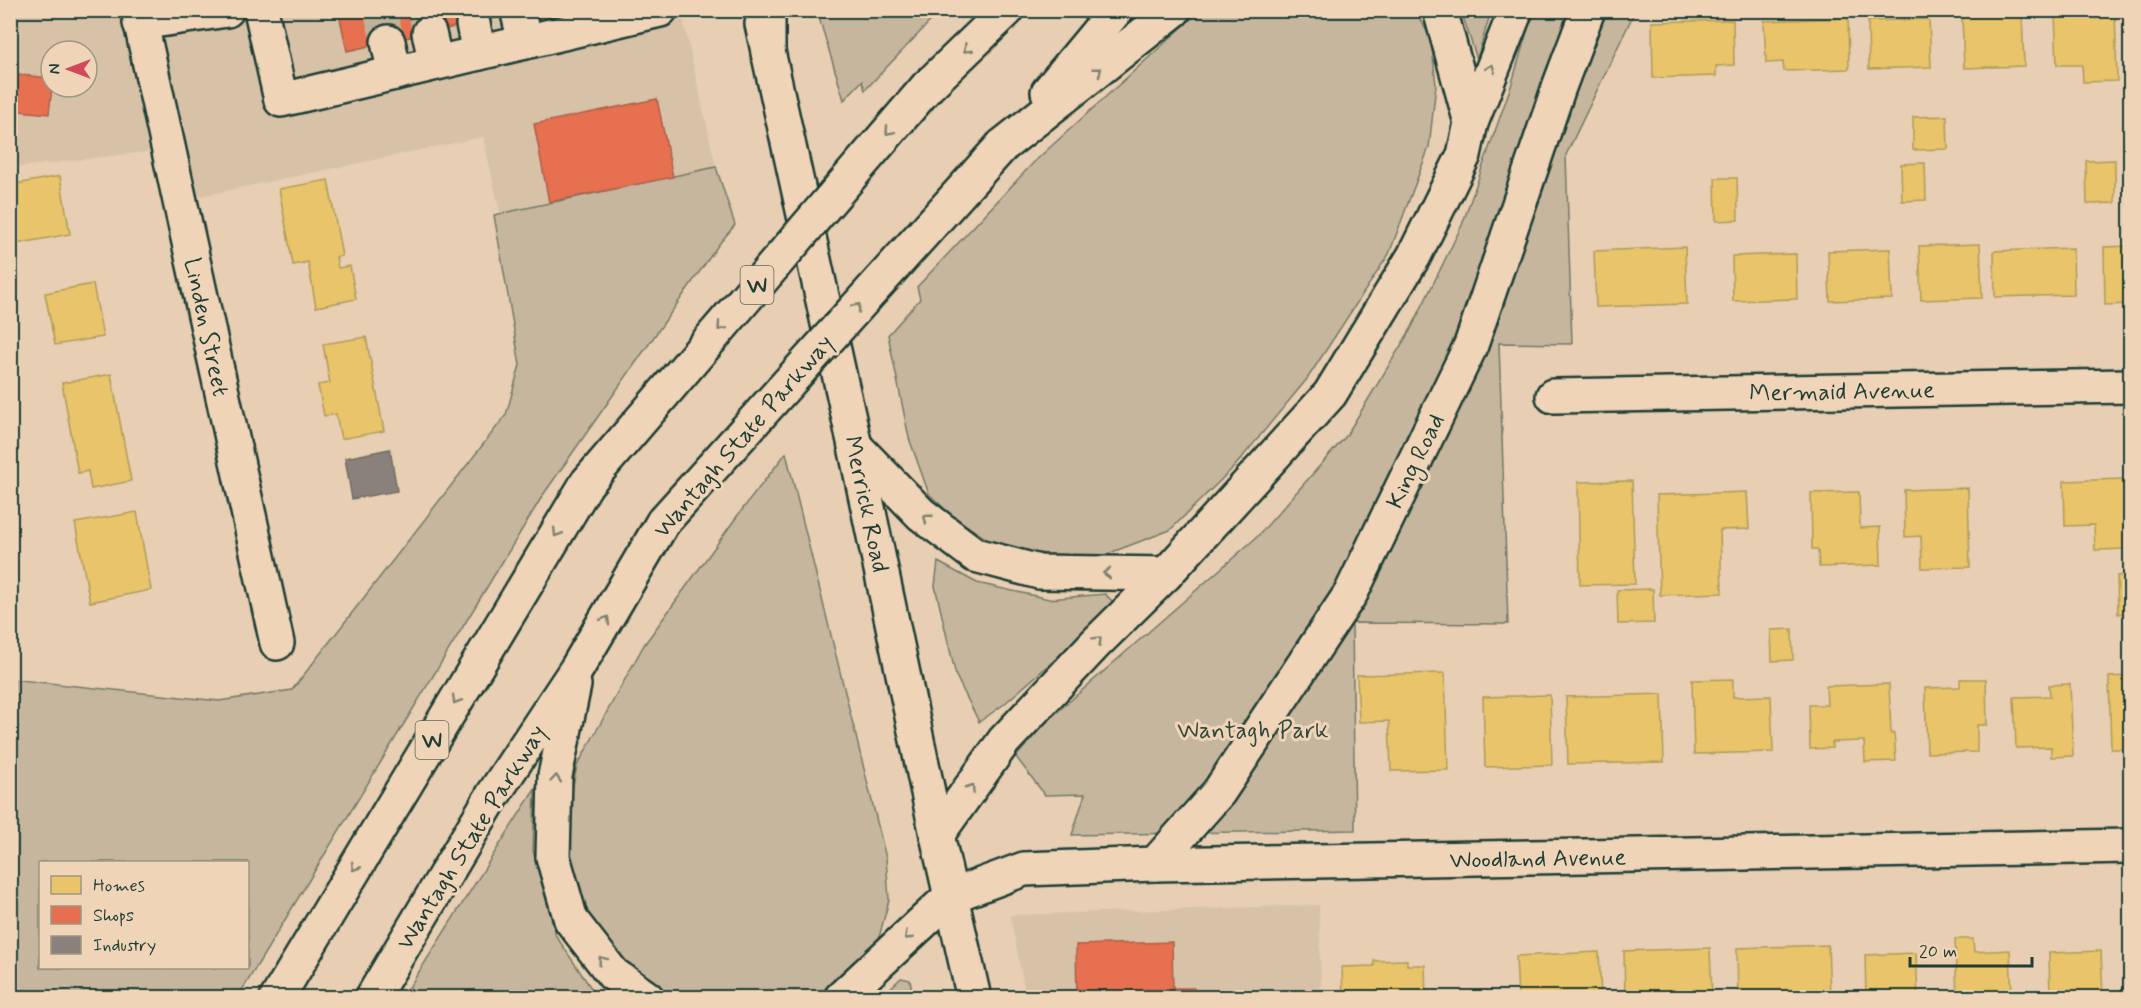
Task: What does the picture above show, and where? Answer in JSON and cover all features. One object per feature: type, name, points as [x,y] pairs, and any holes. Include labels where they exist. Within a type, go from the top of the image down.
[{"type":"main road","points":[[139,17],[227,10]]},
{"type":"main road","points":[[261,10],[281,100],[391,58],[433,48],[522,28],[660,10]]},
{"type":"main road","name":"Merrick Road","points":[[759,10],[974,998]]},
{"type":"main road","points":[[768,10],[768,54]]},
{"type":"main road","name":"W","points":[[277,998],[587,483],[927,87],[1007,10]]},
{"type":"main road","name":"Wantagh State Parkway","points":[[372,998],[494,795],[576,670],[663,522],[1002,146],[1116,10]]},
{"type":"main road","points":[[1002,146],[1174,10]]},
{"type":"main road","points":[[1440,10],[1471,123]]},
{"type":"main road","points":[[937,836],[1004,741],[1095,644],[1166,574],[1330,394],[1414,256],[1464,154],[1471,123],[1516,10]]},
{"type":"main road","name":"King Road","points":[[1155,864],[1219,792],[1351,593],[1471,345],[1559,87],[1588,10]]},
{"type":"main road","name":"Linden Street","points":[[139,17],[277,643]]},
{"type":"main road","name":"Mermaid Avenue","points":[[1553,396],[2130,386]]},
{"type":"main road","points":[[855,446],[921,514],[975,555],[1039,572],[1166,574]]},
{"type":"main road","points":[[576,670],[555,776],[553,857],[571,920],[614,974],[647,998]]},
{"type":"main road","name":"Woodland Avenue","points":[[951,896],[1024,869],[1155,864],[2130,846]]},
{"type":"main road","points":[[841,998],[951,896]]},
{"type":"shaded area","points":[[10,11],[681,11],[716,167],[502,221],[483,137],[192,198],[179,148],[11,168]]},
{"type":"shaded area","points":[[1319,905],[1321,997],[1026,997],[1010,915]]},
{"type":"green space","points":[[817,10],[940,11],[865,90],[862,81],[844,100]]},
{"type":"green space","points":[[1200,11],[1415,11],[1431,38],[1436,85],[1429,147],[1389,254],[1307,379],[1235,466],[1170,530],[1094,559],[1003,549],[954,518],[929,494],[909,438],[888,335],[920,299],[917,287],[1035,161]]},
{"type":"green space","points":[[1461,11],[1491,11],[1477,59]]},
{"type":"green space","name":"Wantagh Park","points":[[1533,11],[1635,11],[1566,155],[1572,344],[1499,343],[1508,624],[1352,623],[1355,830],[1072,835],[1085,794],[1045,795],[1016,757],[1046,722],[1258,536],[1346,436],[1411,329],[1462,225],[1512,83]]},
{"type":"green space","points":[[716,167],[735,225],[719,244],[543,495],[238,997],[19,998],[11,990],[10,679],[219,701],[292,690],[506,415],[520,365],[494,215]]},
{"type":"green space","points":[[786,453],[886,858],[889,900],[877,945],[833,987],[801,997],[694,998],[664,991],[613,956],[578,910],[563,833],[577,766],[644,645]]},
{"type":"green space","points":[[938,562],[977,583],[1049,599],[1105,594],[1113,602],[1108,613],[1003,705],[979,722],[956,676],[935,586]]},
{"type":"green space","points":[[535,789],[533,851],[556,936],[595,994],[601,997],[403,997]]},
{"type":"green space","points":[[901,978],[910,980],[913,997],[881,997]]},
{"type":"building: Homes","points":[[2115,12],[2117,81],[2083,82],[2082,65],[2057,65],[2055,14]]},
{"type":"building: Homes","points":[[2022,13],[2024,66],[1964,68],[1962,15]]},
{"type":"building: Homes","points":[[1848,18],[1849,69],[1784,71],[1783,62],[1766,63],[1764,21]]},
{"type":"building: Homes","points":[[1929,19],[1931,67],[1869,69],[1868,21]]},
{"type":"building: Homes","points":[[1733,20],[1734,65],[1716,66],[1716,76],[1653,78],[1652,22]]},
{"type":"building: Homes","points":[[1947,116],[1948,149],[1913,150],[1913,117]]},
{"type":"building: Homes","points":[[2115,160],[2115,203],[2087,204],[2086,161]]},
{"type":"building: Homes","points":[[1925,163],[1926,200],[1902,201],[1901,164]]},
{"type":"building: Homes","points":[[60,176],[70,234],[10,245],[10,185]]},
{"type":"building: Homes","points":[[1715,178],[1737,178],[1738,220],[1716,221]]},
{"type":"building: Homes","points":[[328,180],[342,256],[336,257],[338,268],[350,266],[356,299],[316,307],[308,262],[293,265],[279,189]]},
{"type":"building: Homes","points":[[1980,244],[1982,298],[1921,300],[1919,246]]},
{"type":"building: Homes","points":[[2130,246],[2130,304],[2105,305],[2104,247]]},
{"type":"building: Homes","points":[[1685,247],[1687,304],[1596,307],[1594,251]]},
{"type":"building: Homes","points":[[2073,248],[2074,295],[1995,297],[1994,251]]},
{"type":"building: Homes","points":[[1890,249],[1892,299],[1830,301],[1828,251]]},
{"type":"building: Homes","points":[[1796,254],[1797,299],[1733,301],[1732,256]]},
{"type":"building: Homes","points":[[93,284],[103,337],[55,345],[45,293]]},
{"type":"building: Homes","points":[[366,337],[384,431],[341,439],[336,414],[324,416],[318,385],[330,383],[323,344]]},
{"type":"building: Homes","points":[[111,374],[131,481],[91,489],[88,471],[78,473],[62,383]]},
{"type":"building: Homes","points":[[2125,479],[2127,549],[2095,550],[2094,525],[2065,526],[2064,481]]},
{"type":"building: Homes","points":[[1632,481],[1635,584],[1580,585],[1578,482]]},
{"type":"building: Homes","points":[[1968,488],[1970,567],[1922,568],[1921,536],[1905,537],[1904,490]]},
{"type":"building: Homes","points":[[1747,492],[1749,529],[1720,530],[1722,593],[1660,595],[1657,495]]},
{"type":"building: Homes","points":[[1859,492],[1860,528],[1880,527],[1881,565],[1819,567],[1818,549],[1812,549],[1811,493]]},
{"type":"building: Homes","points":[[137,512],[151,590],[90,602],[75,523]]},
{"type":"building: Homes","points":[[2130,575],[2130,613],[2118,614],[2117,576]]},
{"type":"building: Homes","points":[[1653,589],[1654,623],[1618,624],[1617,590]]},
{"type":"building: Homes","points":[[1792,629],[1793,660],[1772,661],[1771,630]]},
{"type":"building: Homes","points":[[1445,673],[1448,770],[1391,771],[1389,721],[1359,722],[1357,675]]},
{"type":"building: Homes","points":[[2130,676],[2130,749],[2111,749],[2109,677]]},
{"type":"building: Homes","points":[[1733,679],[1733,697],[1771,696],[1773,752],[1694,754],[1692,680]]},
{"type":"building: Homes","points":[[1960,679],[1986,679],[1987,725],[1977,725],[1977,752],[1927,753],[1925,688],[1960,687]]},
{"type":"building: Homes","points":[[1889,684],[1891,734],[1894,733],[1896,761],[1865,762],[1864,741],[1832,742],[1832,748],[1810,749],[1809,705],[1827,705],[1826,686]]},
{"type":"building: Homes","points":[[2070,684],[2073,756],[2051,757],[2051,747],[2016,748],[2014,697],[2050,696],[2049,685]]},
{"type":"building: Homes","points":[[1662,694],[1664,762],[1568,764],[1566,697]]},
{"type":"building: Homes","points":[[1550,695],[1552,765],[1485,767],[1483,697]]},
{"type":"building: Homes","points":[[1955,939],[1973,939],[1974,952],[2010,950],[2012,998],[1957,998]]},
{"type":"building: Homes","points":[[1828,945],[1830,998],[1738,998],[1737,948]]},
{"type":"building: Homes","points":[[1710,948],[1712,998],[1625,998],[1624,951]]},
{"type":"building: Homes","points":[[2101,951],[2103,998],[2050,998],[2049,953]]},
{"type":"building: Homes","points":[[1599,952],[1601,998],[1518,998],[1516,956]]},
{"type":"building: Homes","points":[[1916,953],[1918,998],[1866,998],[1865,955]]},
{"type":"building: Homes","points":[[1407,960],[1407,965],[1425,965],[1426,998],[1343,998],[1342,967],[1374,966],[1374,961]]},
{"type":"building: Shops","points":[[354,10],[532,10],[347,51],[339,14]]},
{"type":"building: Shops","points":[[10,74],[39,77],[39,99],[51,99],[49,114],[10,110]]},
{"type":"building: Shops","points":[[657,99],[673,177],[549,202],[534,124]]},
{"type":"building: Shops","points":[[1172,942],[1173,988],[1194,988],[1194,998],[1077,998],[1076,945]]},
{"type":"building: Industry","points":[[390,449],[397,491],[352,499],[345,458]]},
{"type":"tunnel","points":[[380,10],[388,42]]},
{"type":"tunnel","points":[[424,10],[429,33]]}]
